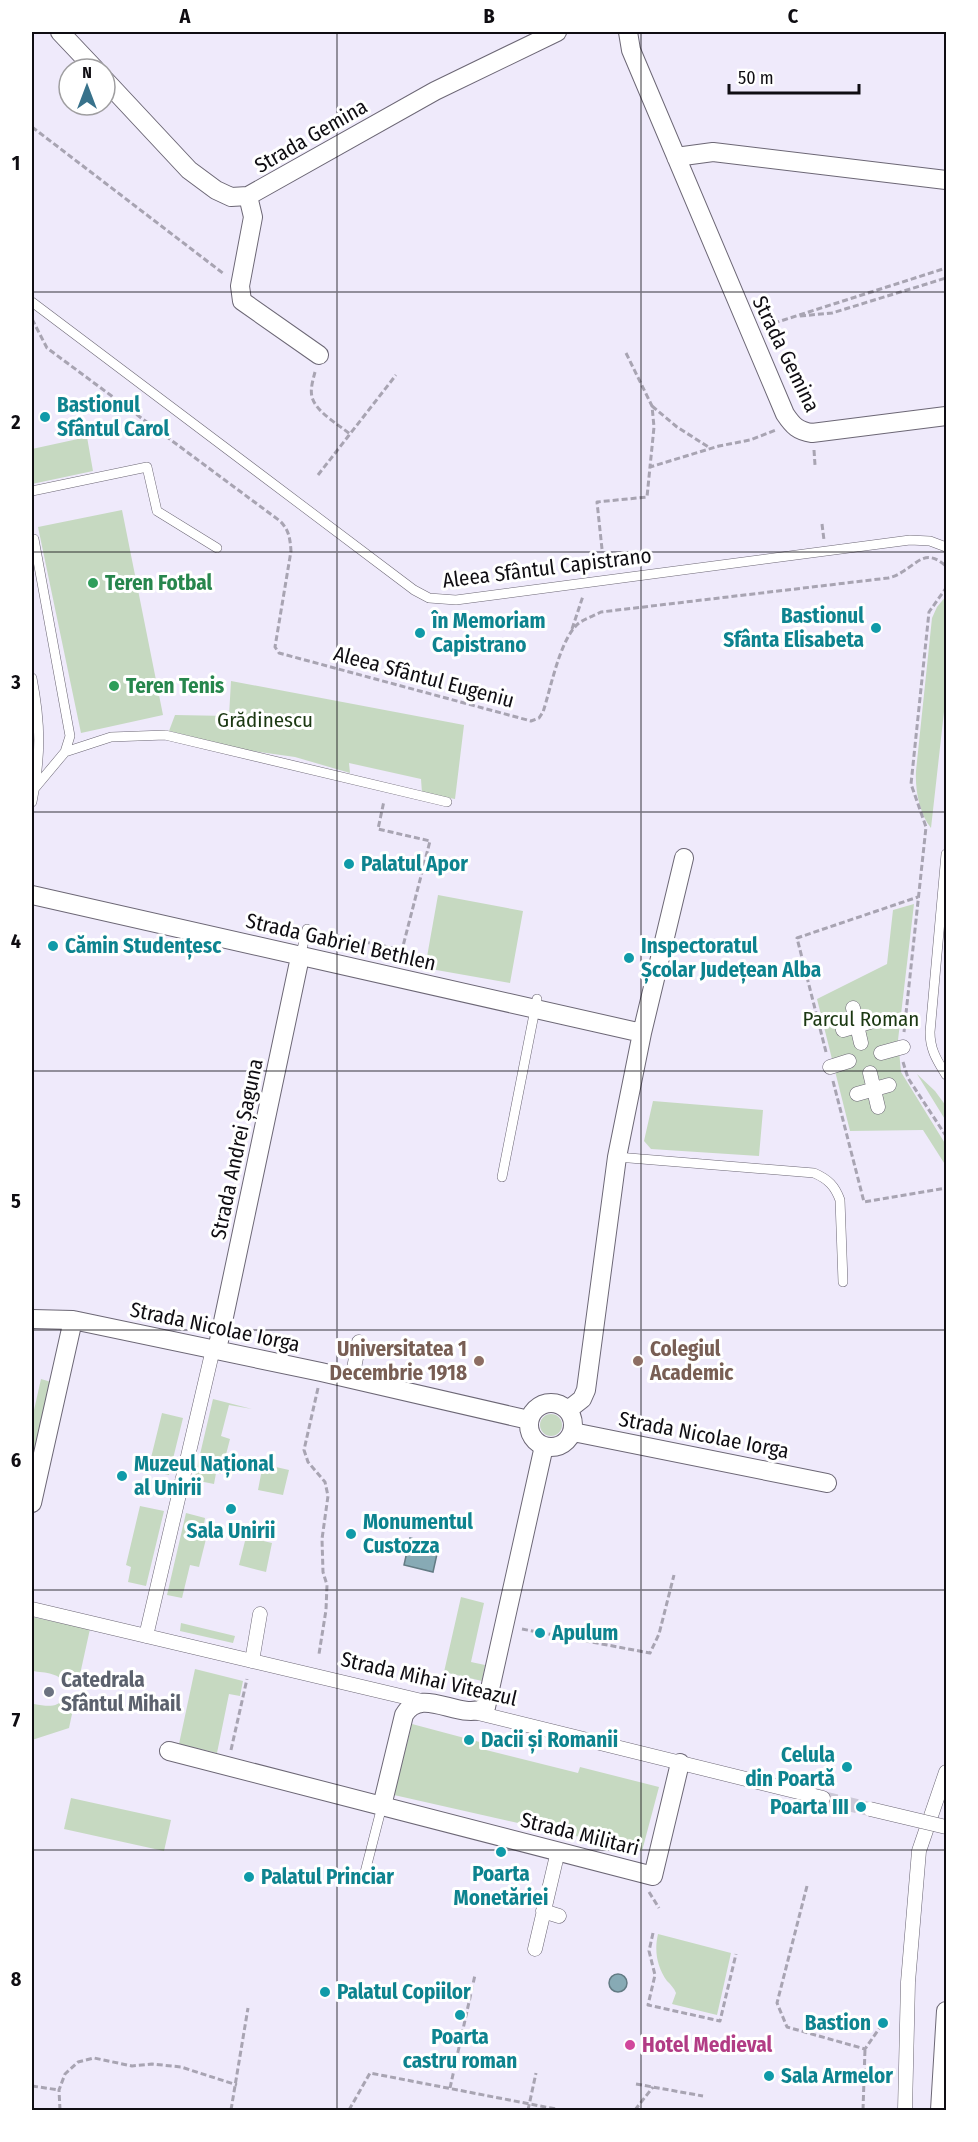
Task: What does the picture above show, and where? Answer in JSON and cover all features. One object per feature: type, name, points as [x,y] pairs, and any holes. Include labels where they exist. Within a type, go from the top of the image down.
[{"type":"street","points":[[60,32],[84,57]]},
{"type":"street","name":"Strada Gemina","points":[[117,93],[189,170],[216,190],[231,197],[248,196],[435,91],[557,32]]},
{"type":"street","name":"Strada Gemina","points":[[627,32],[631,50],[748,331],[785,414],[792,424],[800,431],[812,433],[946,416]]},
{"type":"street","points":[[676,157],[713,152],[946,180]]},
{"type":"street","name":"Strada Gemina","points":[[240,286],[253,217],[248,196]]},
{"type":"street","points":[[240,286],[242,302],[319,355]]},
{"type":"street","points":[[568,1410],[582,1399],[586,1390],[617,1157],[642,1033],[684,858]]},
{"type":"street","name":"Strada Gabriel Bethlen","points":[[32,895],[300,957],[535,1003],[642,1033]]},
{"type":"street","name":"Strada Andrei Șaguna","points":[[215,1350],[300,957]]},
{"type":"street","points":[[853,1008],[861,1043]]},
{"type":"street","points":[[843,1030],[873,1021]]},
{"type":"street","points":[[882,1053],[903,1047]]},
{"type":"street","points":[[830,1067],[849,1061]]},
{"type":"street","points":[[870,1073],[878,1107]]},
{"type":"street","points":[[857,1094],[889,1085]]},
{"type":"street","name":"Strada Nicolae Iorga","points":[[32,1318],[73,1320],[321,1372],[529,1420]]},
{"type":"street","points":[[32,1503],[73,1320]]},
{"type":"street","points":[[352,1379],[359,1342]]},
{"type":"street","points":[[146,1636],[215,1350]]},
{"type":"street","points":[[556,1403],[568,1410],[574,1424],[573,1432],[565,1443],[551,1447],[544,1446],[534,1439],[529,1420],[536,1408],[542,1404],[556,1403]]},
{"type":"street","name":"Strada Nicolae Iorga","points":[[573,1432],[827,1483]]},
{"type":"street","points":[[474,1712],[486,1707],[488,1700],[544,1446]]},
{"type":"street","name":"Strada Mihai Viteazul","points":[[32,1609],[474,1712],[819,1797]]},
{"type":"street","points":[[252,1661],[260,1614]]},
{"type":"street","points":[[382,1806],[404,1715],[414,1704],[426,1702]]},
{"type":"street","name":"Strada Militari","points":[[169,1751],[653,1876],[680,1762]]},
{"type":"street","points":[[905,2110],[909,1982],[919,1851],[946,1772]]},
{"type":"street","points":[[869,1809],[946,1827]]},
{"type":"street","points":[[535,1949],[558,1851]]},
{"type":"street","points":[[543,1911],[559,1916]]},
{"type":"street","points":[[940,2110],[946,2011]]},
{"type":"lane","name":"Aleea Sfântul Capistrano","points":[[32,302],[414,590],[429,598],[456,600],[909,540],[930,541],[946,547]]},
{"type":"lane","points":[[32,491],[147,467],[157,512],[217,548]]},
{"type":"lane","points":[[34,539],[70,735],[65,752],[34,789]]},
{"type":"lane","points":[[32,678],[39,722],[38,764],[32,802]]},
{"type":"lane","points":[[65,752],[111,737],[165,735],[447,802]]},
{"type":"lane","points":[[946,854],[930,1032],[933,1056],[946,1075]]},
{"type":"lane","points":[[300,957],[307,929]]},
{"type":"lane","points":[[502,1177],[535,1003]]},
{"type":"lane","points":[[617,1157],[814,1173],[826,1178],[836,1189],[840,1200],[843,1282]]},
{"type":"lane","points":[[363,1880],[382,1806]]},
{"type":"path","points":[[32,127],[240,286]]},
{"type":"path","points":[[748,331],[946,268]]},
{"type":"path","points":[[795,316],[832,313],[946,278]]},
{"type":"path","name":"Aleea Sfântul Eugeniu","points":[[32,319],[47,348],[280,521],[286,528],[290,537],[291,550],[275,647],[279,653],[531,721],[539,718],[543,712],[562,651],[571,632]]},
{"type":"path","points":[[602,549],[597,502],[647,498],[654,427],[652,406],[626,353]]},
{"type":"path","points":[[319,355],[311,388],[312,399],[350,435]]},
{"type":"path","points":[[318,475],[396,375]]},
{"type":"path","points":[[652,406],[677,427],[710,448]]},
{"type":"path","points":[[650,467],[710,448],[750,440],[792,424]]},
{"type":"path","points":[[571,632],[580,622],[601,612],[888,578],[901,573],[917,560],[927,558],[938,559],[946,566]]},
{"type":"path","points":[[571,632],[588,583]]},
{"type":"path","points":[[946,588],[929,612],[910,784],[926,827],[903,1047],[903,1061],[908,1078],[946,1136]]},
{"type":"path","points":[[307,929],[402,951],[430,841],[378,829],[387,788]]},
{"type":"path","points":[[319,1654],[326,1610],[327,1585],[323,1572],[322,1539],[328,1496],[325,1482],[308,1462],[304,1450],[321,1372]]},
{"type":"path","points":[[506,1626],[650,1653],[659,1634],[674,1575]]},
{"type":"path","points":[[228,1765],[248,1679]]},
{"type":"path","points":[[807,1886],[777,2003],[788,2027],[866,2049]]},
{"type":"path","points":[[649,1893],[659,1908]]},
{"type":"path","points":[[653,1933],[650,1951],[655,1975],[648,2005],[720,2021],[736,1954]]},
{"type":"path","points":[[450,2088],[475,1976]]},
{"type":"path","points":[[231,2110],[237,2085],[248,2008]]},
{"type":"path","points":[[863,2110],[866,2049],[883,2023]]},
{"type":"path","points":[[60,2110],[59,2090],[65,2074],[78,2062],[94,2058],[132,2066],[152,2064],[181,2067],[237,2085]]},
{"type":"path","points":[[349,2110],[370,2073],[561,2110]]},
{"type":"path","points":[[528,2110],[536,2073]]},
{"type":"path","points":[[636,2084],[703,2096]]},
{"type":"path","points":[[32,2085],[59,2090]]},
{"type":"path","points":[[635,2110],[653,2087]]},
{"type":"green space","points":[[87,437],[93,471],[32,484],[32,449]]},
{"type":"green space","name":"Teren Fotbal","points":[[122,510],[163,715],[81,733],[38,527]]},
{"type":"green space","points":[[946,596],[946,694],[931,828],[923,815],[919,801],[916,771],[932,618]]},
{"type":"green space","name":"Grădinescu","points":[[231,681],[464,725],[455,799],[422,793],[421,779],[349,763],[350,773],[295,757],[246,750],[169,731],[175,715],[229,716]]},
{"type":"green space","points":[[438,895],[523,911],[510,983],[425,968]]},
{"type":"green space","name":"Parcul Roman","points":[[914,904],[898,1040],[901,1072],[946,1145],[946,1166],[923,1130],[850,1131],[817,999],[887,964],[893,910]]},
{"type":"green space","points":[[917,1074],[935,1091],[946,1106],[946,1121]]},
{"type":"green space","points":[[653,1101],[763,1110],[759,1156],[651,1149],[644,1141]]},
{"type":"green space","points":[[41,1379],[51,1382],[32,1466],[32,1419]]},
{"type":"green space","points":[[213,1399],[252,1409],[229,1405],[221,1436],[230,1439],[221,1474],[216,1473],[214,1484],[194,1480]]},
{"type":"green space","points":[[162,1413],[183,1418],[169,1475],[148,1470]]},
{"type":"green space","points":[[551,1414],[559,1417],[562,1425],[559,1433],[551,1436],[543,1433],[540,1425],[543,1417]]},
{"type":"green space","points":[[263,1464],[289,1470],[283,1495],[258,1490]]},
{"type":"green space","points":[[140,1506],[164,1511],[146,1586],[128,1582],[131,1567],[126,1565]]},
{"type":"green space","points":[[186,1513],[205,1518],[203,1530],[208,1531],[199,1567],[190,1565],[182,1598],[167,1595]]},
{"type":"green space","points":[[246,1537],[272,1543],[266,1572],[239,1565]]},
{"type":"green space","points":[[461,1597],[484,1603],[471,1662],[485,1665],[482,1681],[444,1672]]},
{"type":"green space","points":[[32,1617],[90,1629],[77,1688],[67,1687],[61,1678],[52,1674],[32,1671]]},
{"type":"green space","points":[[181,1623],[235,1636],[233,1643],[180,1631]]},
{"type":"green space","points":[[195,1669],[243,1681],[240,1696],[229,1694],[217,1753],[179,1744]]},
{"type":"green space","points":[[66,1697],[75,1700],[69,1728],[32,1740],[34,1704],[55,1705]]},
{"type":"green space","points":[[412,1724],[487,1744],[486,1750],[578,1773],[580,1767],[659,1787],[642,1851],[394,1795]]},
{"type":"green space","points":[[71,1798],[171,1820],[164,1851],[64,1829]]},
{"type":"green space","points":[[658,1934],[731,1953],[717,2015],[672,2004],[676,1993],[659,1964],[656,1953]]},
{"type":"water","points":[[410,1538],[439,1545],[433,1572],[404,1565]]},
{"type":"water","points":[[614,1974],[622,1974],[627,1979],[625,1990],[614,1992],[609,1987],[609,1979]]},
{"type":"tunnel","points":[[823,1798],[869,1809]]},
{"type":"place","name":"Bastionul Sfântul Carol","points":[[45,417]]},
{"type":"place","name":"Teren Fotbal","points":[[93,583]]},
{"type":"place","name":"Bastionul Sfânta Elisabeta","points":[[876,628]]},
{"type":"place","name":"în Memoriam Capistrano","points":[[420,633]]},
{"type":"place","name":"Teren Tenis","points":[[114,686]]},
{"type":"place","name":"Palatul Apor","points":[[349,864]]},
{"type":"place","name":"Cămin Studențesc","points":[[53,946]]},
{"type":"place","name":"Inspectoratul Școlar Județean Alba","points":[[629,958]]},
{"type":"place","name":"Universitatea 1 Decembrie 1918","points":[[479,1361]]},
{"type":"place","name":"Colegiul Academic","points":[[638,1361]]},
{"type":"place","name":"Muzeul Național al Unirii","points":[[122,1476]]},
{"type":"place","name":"Sala Unirii","points":[[231,1509]]},
{"type":"place","name":"Monumentul Custozza","points":[[351,1534]]},
{"type":"place","name":"Apulum","points":[[540,1633]]},
{"type":"place","name":"Catedrala Sfântul Mihail","points":[[49,1692]]},
{"type":"place","name":"Dacii și Romanii","points":[[469,1740]]},
{"type":"place","name":"Celula din Poartă","points":[[847,1767]]},
{"type":"place","name":"Poarta III","points":[[861,1807]]},
{"type":"place","name":"Poarta Monetăriei","points":[[501,1852]]},
{"type":"place","name":"Palatul Princiar","points":[[249,1877]]},
{"type":"place","name":"Palatul Copiilor","points":[[325,1992]]},
{"type":"place","name":"Poarta castru roman","points":[[460,2015]]},
{"type":"place","name":"Bastion","points":[[883,2023]]},
{"type":"place","name":"Hotel Medieval","points":[[630,2045]]},
{"type":"place","name":"Sala Armelor","points":[[769,2076]]}]
